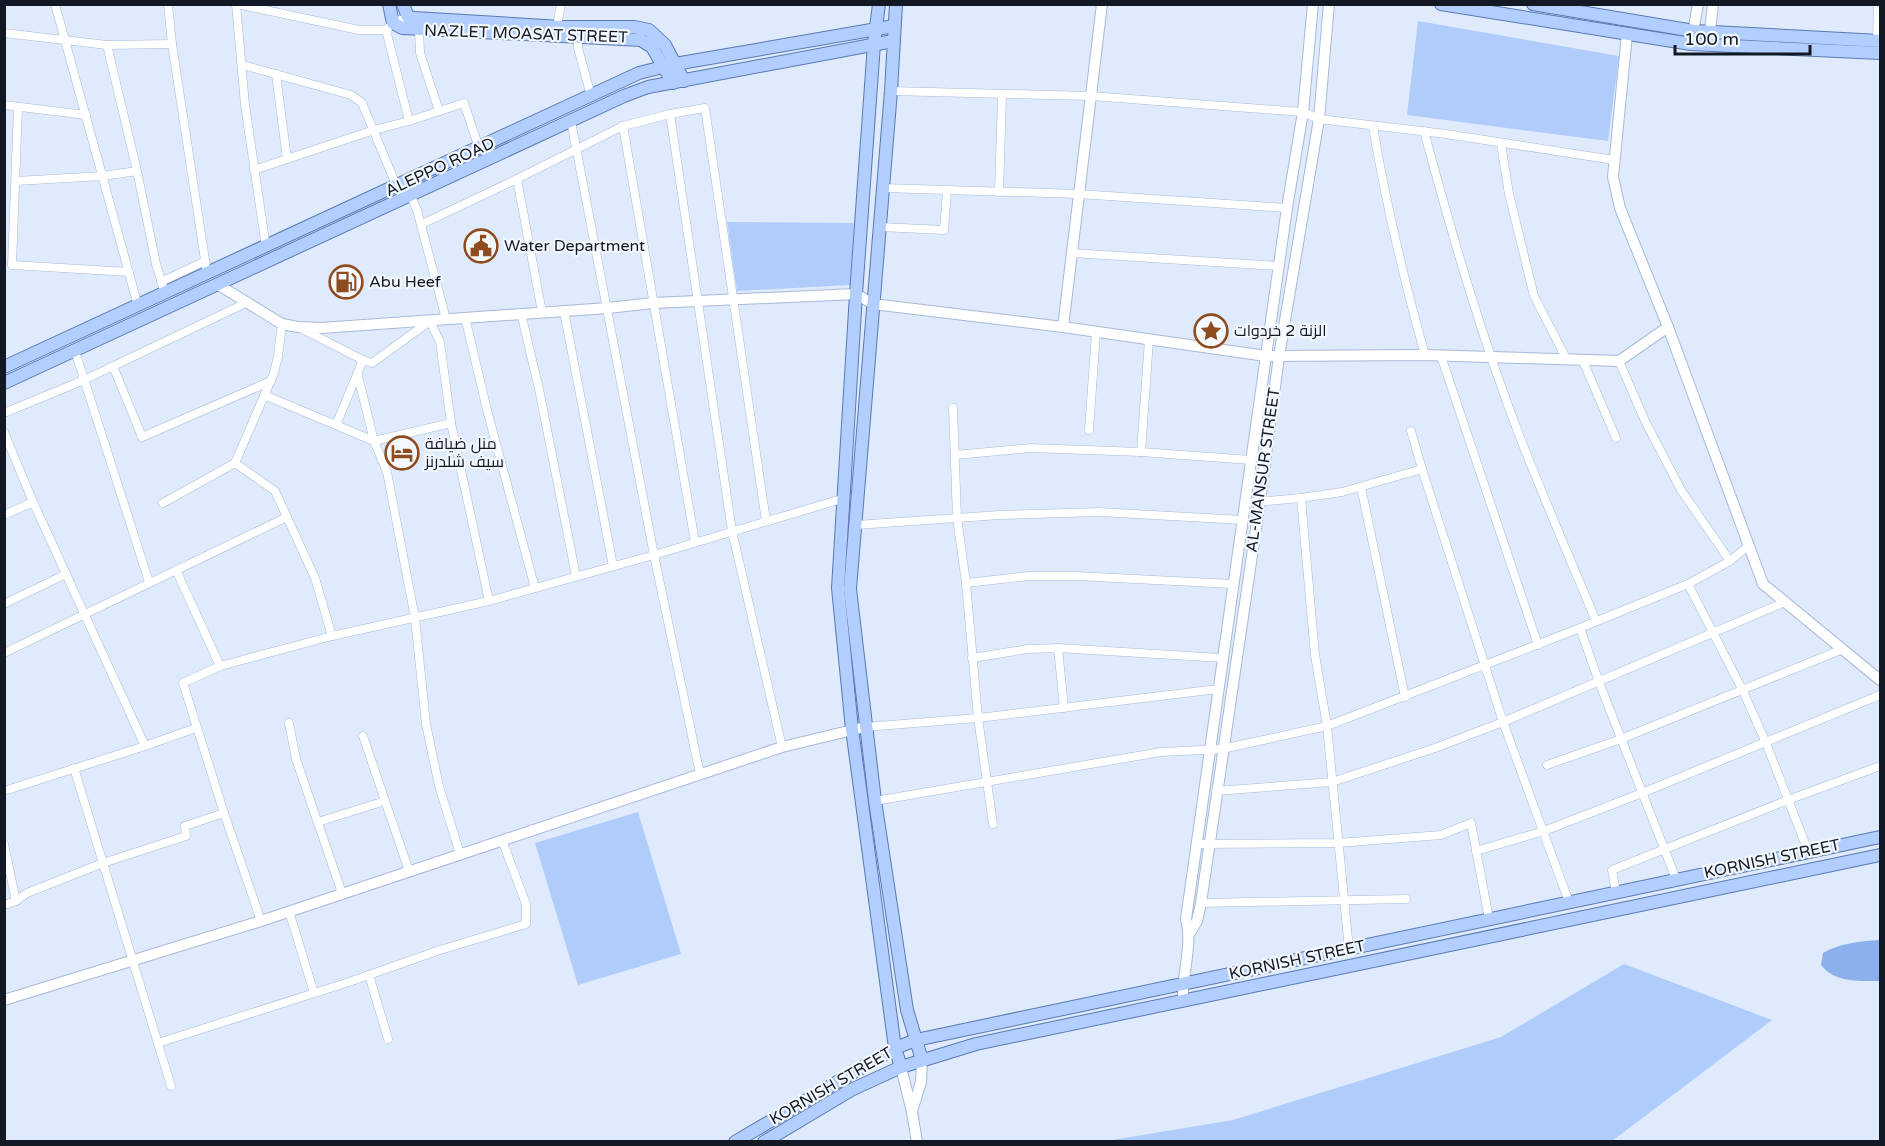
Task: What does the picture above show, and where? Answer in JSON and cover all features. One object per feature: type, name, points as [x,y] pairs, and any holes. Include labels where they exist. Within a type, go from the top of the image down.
[{"type":"main road","points":[[389,4],[389,27]]},
{"type":"main road","points":[[403,4],[408,17]]},
{"type":"main road","points":[[879,4],[874,44],[856,294],[838,588],[852,729],[895,1048],[901,1067]]},
{"type":"main road","points":[[896,4],[891,91],[850,589],[875,801],[907,1010],[922,1060]]},
{"type":"main road","points":[[1441,4],[1708,46],[1881,53]]},
{"type":"main road","points":[[1533,4],[1694,31],[1879,41]]},
{"type":"main road","name":"NAZLET MOASAT STREET","points":[[408,17],[557,27],[634,27],[649,30],[665,45],[670,65],[678,82]]},
{"type":"main road","name":"ALEPPO ROAD","points":[[4,367],[138,306],[163,287],[206,267],[265,246],[397,187],[639,73],[670,65],[894,26]]},
{"type":"main road","name":"NAZLET MOASAT STREET","points":[[389,27],[641,40],[652,47],[670,65]]},
{"type":"main road","name":"ALEPPO ROAD","points":[[4,383],[624,96],[648,87],[893,41]]},
{"type":"main road","name":"KORNISH STREET","points":[[735,1142],[895,1048],[916,1040],[1881,837]]},
{"type":"main road","name":"KORNISH STREET","points":[[764,1142],[851,1090],[901,1067],[976,1044],[1881,855]]},
{"type":"main road","points":[[1107,999],[1109,1015]]},
{"type":"street","points":[[56,4],[138,306]]},
{"type":"street","points":[[168,4],[206,267]]},
{"type":"street","points":[[237,4],[245,105],[269,261]]},
{"type":"street","name":"NAZLET MOASAT STREET","points":[[237,4],[359,30],[389,27],[408,17]]},
{"type":"street","points":[[557,27],[561,4]]},
{"type":"street","points":[[1063,327],[1102,4]]},
{"type":"street","name":"AL-MANSUR STREET","points":[[1190,933],[1186,919],[1278,267],[1304,112],[1313,4]]},
{"type":"street","name":"AL-MANSUR STREET","points":[[1183,999],[1182,984],[1190,933],[1197,921],[1201,903],[1279,356],[1319,119],[1329,4]]},
{"type":"street","points":[[1691,44],[1698,4]]},
{"type":"street","points":[[1708,46],[1713,4]]},
{"type":"street","points":[[1878,4],[1879,41]]},
{"type":"street","points":[[389,27],[409,121]]},
{"type":"street","points":[[419,30],[420,53],[439,111]]},
{"type":"street","points":[[4,33],[107,45],[172,44]]},
{"type":"street","points":[[1627,34],[1613,177],[1620,208],[1668,327],[1762,584],[1881,680]]},
{"type":"street","points":[[578,35],[578,48],[591,96]]},
{"type":"street","points":[[107,45],[163,287]]},
{"type":"street","points":[[243,65],[351,95],[362,103],[397,187],[411,196],[422,224],[446,319]]},
{"type":"street","points":[[276,74],[287,159]]},
{"type":"street","points":[[891,91],[1091,96],[1304,112],[1319,119],[1373,127],[1424,131],[1614,160]]},
{"type":"street","points":[[999,192],[1002,94]]},
{"type":"street","points":[[254,170],[464,103],[479,148]]},
{"type":"street","points":[[4,105],[86,115]]},
{"type":"street","points":[[18,107],[12,265],[129,272]]},
{"type":"street","points":[[422,224],[622,126],[705,108],[766,520]]},
{"type":"street","points":[[670,114],[732,531],[782,747]]},
{"type":"street","points":[[571,121],[654,555],[700,774]]},
{"type":"street","points":[[622,126],[695,542]]},
{"type":"street","points":[[1373,127],[1403,277],[1425,356]]},
{"type":"street","points":[[1424,131],[1449,226],[1492,358],[1521,440],[1596,621]]},
{"type":"street","points":[[1502,144],[1509,194],[1534,296],[1567,360]]},
{"type":"street","points":[[16,181],[103,176],[137,171]]},
{"type":"street","points":[[517,179],[542,312]]},
{"type":"street","points":[[883,188],[1079,194],[1287,208]]},
{"type":"street","points":[[879,227],[944,231],[946,190]]},
{"type":"street","points":[[1072,253],[1278,267]]},
{"type":"street","points":[[217,285],[282,324],[298,327],[321,328],[430,321],[653,303],[856,294],[873,304],[1063,327],[1266,356],[1441,356],[1619,361],[1668,327]]},
{"type":"street","points":[[4,413],[84,380],[248,302]]},
{"type":"street","points":[[564,311],[614,566]]},
{"type":"street","points":[[521,313],[539,388],[576,576]]},
{"type":"street","points":[[465,317],[487,410],[535,588]]},
{"type":"street","points":[[298,327],[372,363],[430,321]]},
{"type":"street","points":[[430,321],[440,342],[451,423],[489,601]]},
{"type":"street","points":[[163,503],[235,463],[271,381],[278,356],[282,324]]},
{"type":"street","points":[[1089,430],[1096,332]]},
{"type":"street","points":[[1141,452],[1149,339]]},
{"type":"street","points":[[75,351],[149,582]]},
{"type":"street","points":[[1441,356],[1538,645]]},
{"type":"street","points":[[336,425],[363,360]]},
{"type":"street","points":[[1583,361],[1616,438]]},
{"type":"street","points":[[1619,361],[1645,421],[1681,490],[1730,561]]},
{"type":"street","points":[[113,366],[142,437],[271,381]]},
{"type":"street","points":[[358,376],[374,441],[387,472],[415,618],[426,724],[439,786],[460,854]]},
{"type":"street","points":[[264,395],[374,441],[451,423]]},
{"type":"street","points":[[953,408],[957,518],[966,583],[978,718],[993,824]]},
{"type":"street","points":[[1411,431],[1503,722],[1569,902]]},
{"type":"street","points":[[4,432],[33,502],[145,746]]},
{"type":"street","points":[[955,454],[1031,448],[1141,452],[1251,460]]},
{"type":"street","points":[[235,463],[275,491],[315,578],[332,636]]},
{"type":"street","points":[[1245,503],[1301,498],[1361,487],[1422,469]]},
{"type":"street","points":[[1361,487],[1405,697]]},
{"type":"street","points":[[261,921],[183,683],[220,666],[332,636],[489,601],[654,555],[843,497],[857,503]]},
{"type":"street","points":[[1301,498],[1316,656],[1327,726],[1349,949]]},
{"type":"street","points":[[4,515],[33,502]]},
{"type":"street","points":[[856,525],[1099,512],[1243,520]]},
{"type":"street","points":[[4,653],[286,517]]},
{"type":"street","points":[[875,801],[1161,752],[1222,749],[1327,726],[1538,645],[1688,584],[1730,561],[1748,546]]},
{"type":"street","points":[[176,570],[220,666]]},
{"type":"street","points":[[4,604],[66,574]]},
{"type":"street","points":[[966,583],[1029,576],[1052,576],[1233,584]]},
{"type":"street","points":[[1688,584],[1743,691],[1808,851]]},
{"type":"street","points":[[1216,791],[1332,782],[1435,748],[1599,682],[1785,602]]},
{"type":"street","points":[[1580,628],[1676,879]]},
{"type":"street","points":[[972,658],[1028,649],[1058,648],[1222,658]]},
{"type":"street","points":[[1058,648],[1064,708]]},
{"type":"street","points":[[1547,765],[1621,739],[1843,649]]},
{"type":"street","points":[[4,1000],[261,921],[782,747],[852,729],[978,718],[1218,689]]},
{"type":"street","points":[[1476,851],[1544,831],[1881,695]]},
{"type":"street","points":[[289,723],[296,759],[342,894]]},
{"type":"street","points":[[4,791],[196,728]]},
{"type":"street","points":[[363,736],[410,871]]},
{"type":"street","points":[[1616,892],[1612,870],[1788,800],[1881,766]]},
{"type":"street","points":[[74,768],[171,1086]]},
{"type":"street","points":[[318,822],[385,801]]},
{"type":"street","points":[[4,905],[16,901],[27,893],[103,864],[186,836],[185,826],[224,813]]},
{"type":"street","points":[[1196,844],[1338,843],[1441,835],[1471,823],[1489,919]]},
{"type":"street","points":[[158,1043],[526,924],[526,904],[502,840]]},
{"type":"street","points":[[4,844],[16,901]]},
{"type":"street","points":[[1201,903],[1406,899]]},
{"type":"street","points":[[289,911],[314,993]]},
{"type":"street","points":[[369,975],[388,1039]]},
{"type":"street","points":[[912,1112],[921,1082],[922,1060]]},
{"type":"street","points":[[901,1067],[917,1142]]},
{"type":"shaded area","points":[[1418,21],[1619,56],[1608,141],[1407,115]]},
{"type":"shaded area","points":[[727,222],[854,223],[850,285],[737,291]]},
{"type":"shaded area","points":[[638,812],[681,954],[578,985],[535,843]]},
{"type":"shaded area","points":[[1880,940],[1880,981],[1840,978],[1821,965],[1823,953],[1836,947]]},
{"type":"shaded area","points":[[1624,964],[1772,1020],[1612,1141],[1106,1141],[1233,1120],[1501,1037]]},
{"type":"place","name":"Water Department","points":[[481,246]]},
{"type":"place","name":"Abu Heef","points":[[346,282]]},
{"type":"place","name":"الزنة 2 خردوات","points":[[1211,331]]},
{"type":"place","name":"منل ضيافة سيف شلدرنز","points":[[402,453]]}]
